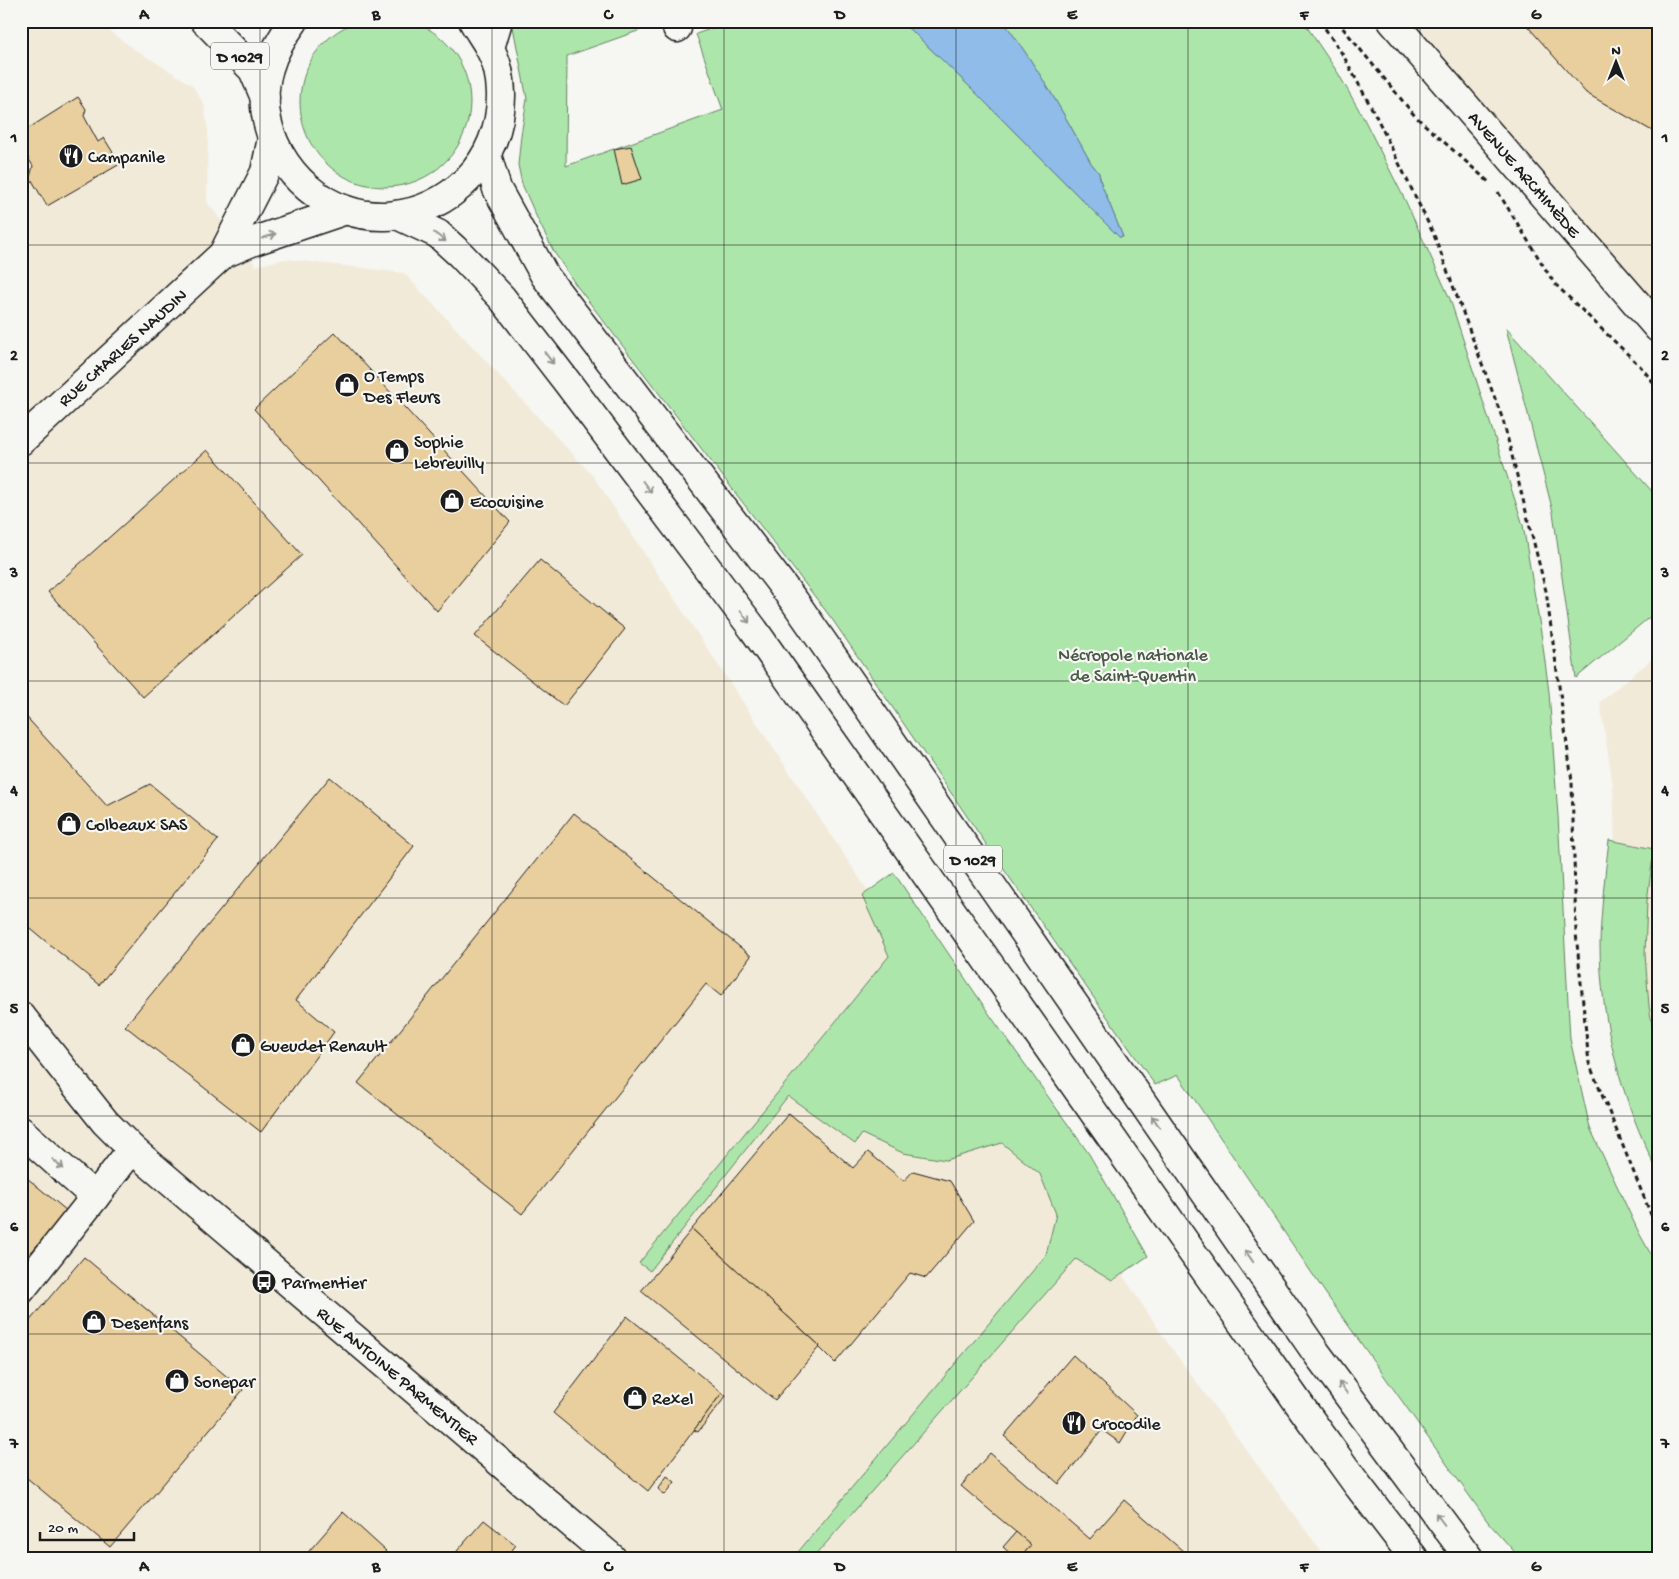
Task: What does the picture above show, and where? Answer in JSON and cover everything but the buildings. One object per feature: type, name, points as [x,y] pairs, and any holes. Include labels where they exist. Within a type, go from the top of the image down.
[{"type":"main road","name":"D 1029","points":[[205,21],[253,70],[265,98]]},
{"type":"main road","points":[[294,21],[279,42],[269,69],[265,98],[272,138],[289,169],[314,194],[346,210],[371,215],[397,215],[419,211],[440,202],[458,190],[474,174],[487,155],[497,130],[501,102],[499,74],[490,48],[473,21]]},
{"type":"main road","points":[[490,48],[498,21]]},
{"type":"main road","name":"AVENUE ARCHIMÈDE","points":[[1392,21],[1658,328]]},
{"type":"main road","name":"RUE CHARLES NAUDIN","points":[[223,254],[265,172],[272,138]]},
{"type":"main road","name":"D 1029","points":[[487,155],[497,189],[545,276],[795,602],[1310,1342],[1469,1558]]},
{"type":"main road","name":"RUE CHARLES NAUDIN","points":[[21,441],[223,254],[254,241],[346,210]]},
{"type":"main road","name":"D 1029","points":[[397,215],[438,234],[461,255],[502,298],[579,398],[754,630],[1304,1411],[1356,1483],[1414,1558]]},
{"type":"main road","name":"RUE ANTOINE PARMENTIER","points":[[21,1016],[105,1122],[132,1149],[612,1558]]},
{"type":"main road","points":[[21,1131],[95,1197]]},
{"type":"main road","points":[[21,1290],[132,1149]]},
{"type":"path","points":[[1320,21],[1343,55],[1376,116],[1434,235],[1503,420],[1546,591],[1572,781],[1576,933],[1589,1063],[1652,1217],[1658,1226]]},
{"type":"path","points":[[1337,21],[1415,116],[1496,189],[1554,283],[1640,366],[1658,388]]},
{"type":"path","points":[[1652,1217],[1658,1212]]},
{"type":"shaded area","points":[[21,21],[96,21],[134,49],[192,85],[204,104],[208,131],[207,202],[256,266],[285,259],[404,273],[593,476],[1169,1345],[1326,1558],[21,1558]]},
{"type":"shaded area","points":[[1377,21],[1658,21],[1658,346],[1579,255]]},
{"type":"shaded area","points":[[1658,654],[1658,1139],[1619,965],[1613,786],[1600,702]]},
{"type":"green space","points":[[385,17],[410,21],[425,27],[439,36],[451,48],[460,62],[466,77],[470,102],[466,127],[460,142],[451,156],[439,168],[425,177],[410,183],[385,187],[360,183],[345,177],[331,168],[319,156],[310,142],[304,127],[300,102],[304,77],[310,62],[319,48],[331,36],[345,27],[360,21]]},
{"type":"green space","name":"Nécropole nationale de Saint-Quentin","points":[[514,21],[655,21],[652,26],[567,56],[566,166],[723,110],[696,34],[734,21],[899,21],[970,87],[1119,237],[1123,237],[1101,183],[1099,173],[1091,163],[1039,73],[1003,21],[1303,21],[1338,73],[1363,117],[1406,202],[1450,299],[1523,525],[1549,692],[1570,1039],[1590,1128],[1639,1233],[1658,1267],[1658,1558],[1520,1558],[1488,1522],[1326,1294],[1178,1075],[1155,1085],[986,844],[832,619],[576,285],[554,252],[522,184],[518,165],[527,99],[513,27]]},
{"type":"green space","points":[[1506,328],[1658,498],[1658,610],[1576,678],[1553,512]]},
{"type":"green space","points":[[1609,840],[1654,849],[1647,901],[1645,954],[1649,1006],[1658,1058],[1658,1172],[1645,1145],[1624,1090],[1609,1032],[1604,1002],[1600,943]]},
{"type":"green space","points":[[894,873],[992,1018],[1089,1154],[1148,1256],[1112,1281],[1076,1259],[813,1558],[793,1558],[1046,1255],[1056,1214],[1040,1174],[1002,1143],[946,1160],[903,1153],[862,1134],[855,1144],[788,1096],[650,1271],[639,1263],[889,956],[862,896]]},
{"type":"water","points":[[899,21],[1003,21],[1039,73],[1091,163],[1099,173],[1101,183],[1123,237],[1119,237],[970,87]]},
{"type":"place","name":"Campanile","points":[[71,156]]},
{"type":"place","name":"O Temps Des Fleurs","points":[[347,385]]},
{"type":"place","name":"Sophie Lebreuilly","points":[[397,451]]},
{"type":"place","name":"Ecocuisine","points":[[452,501]]},
{"type":"place","name":"Colbeaux SAS","points":[[69,824]]},
{"type":"place","name":"Gueudet Renault","points":[[243,1045]]},
{"type":"place","name":"Parmentier","points":[[264,1282]]},
{"type":"place","name":"Desenfans","points":[[94,1322]]},
{"type":"place","name":"Sonepar","points":[[177,1381]]},
{"type":"place","name":"Rexel","points":[[635,1398]]},
{"type":"place","name":"Crocodile","points":[[1074,1423]]}]
